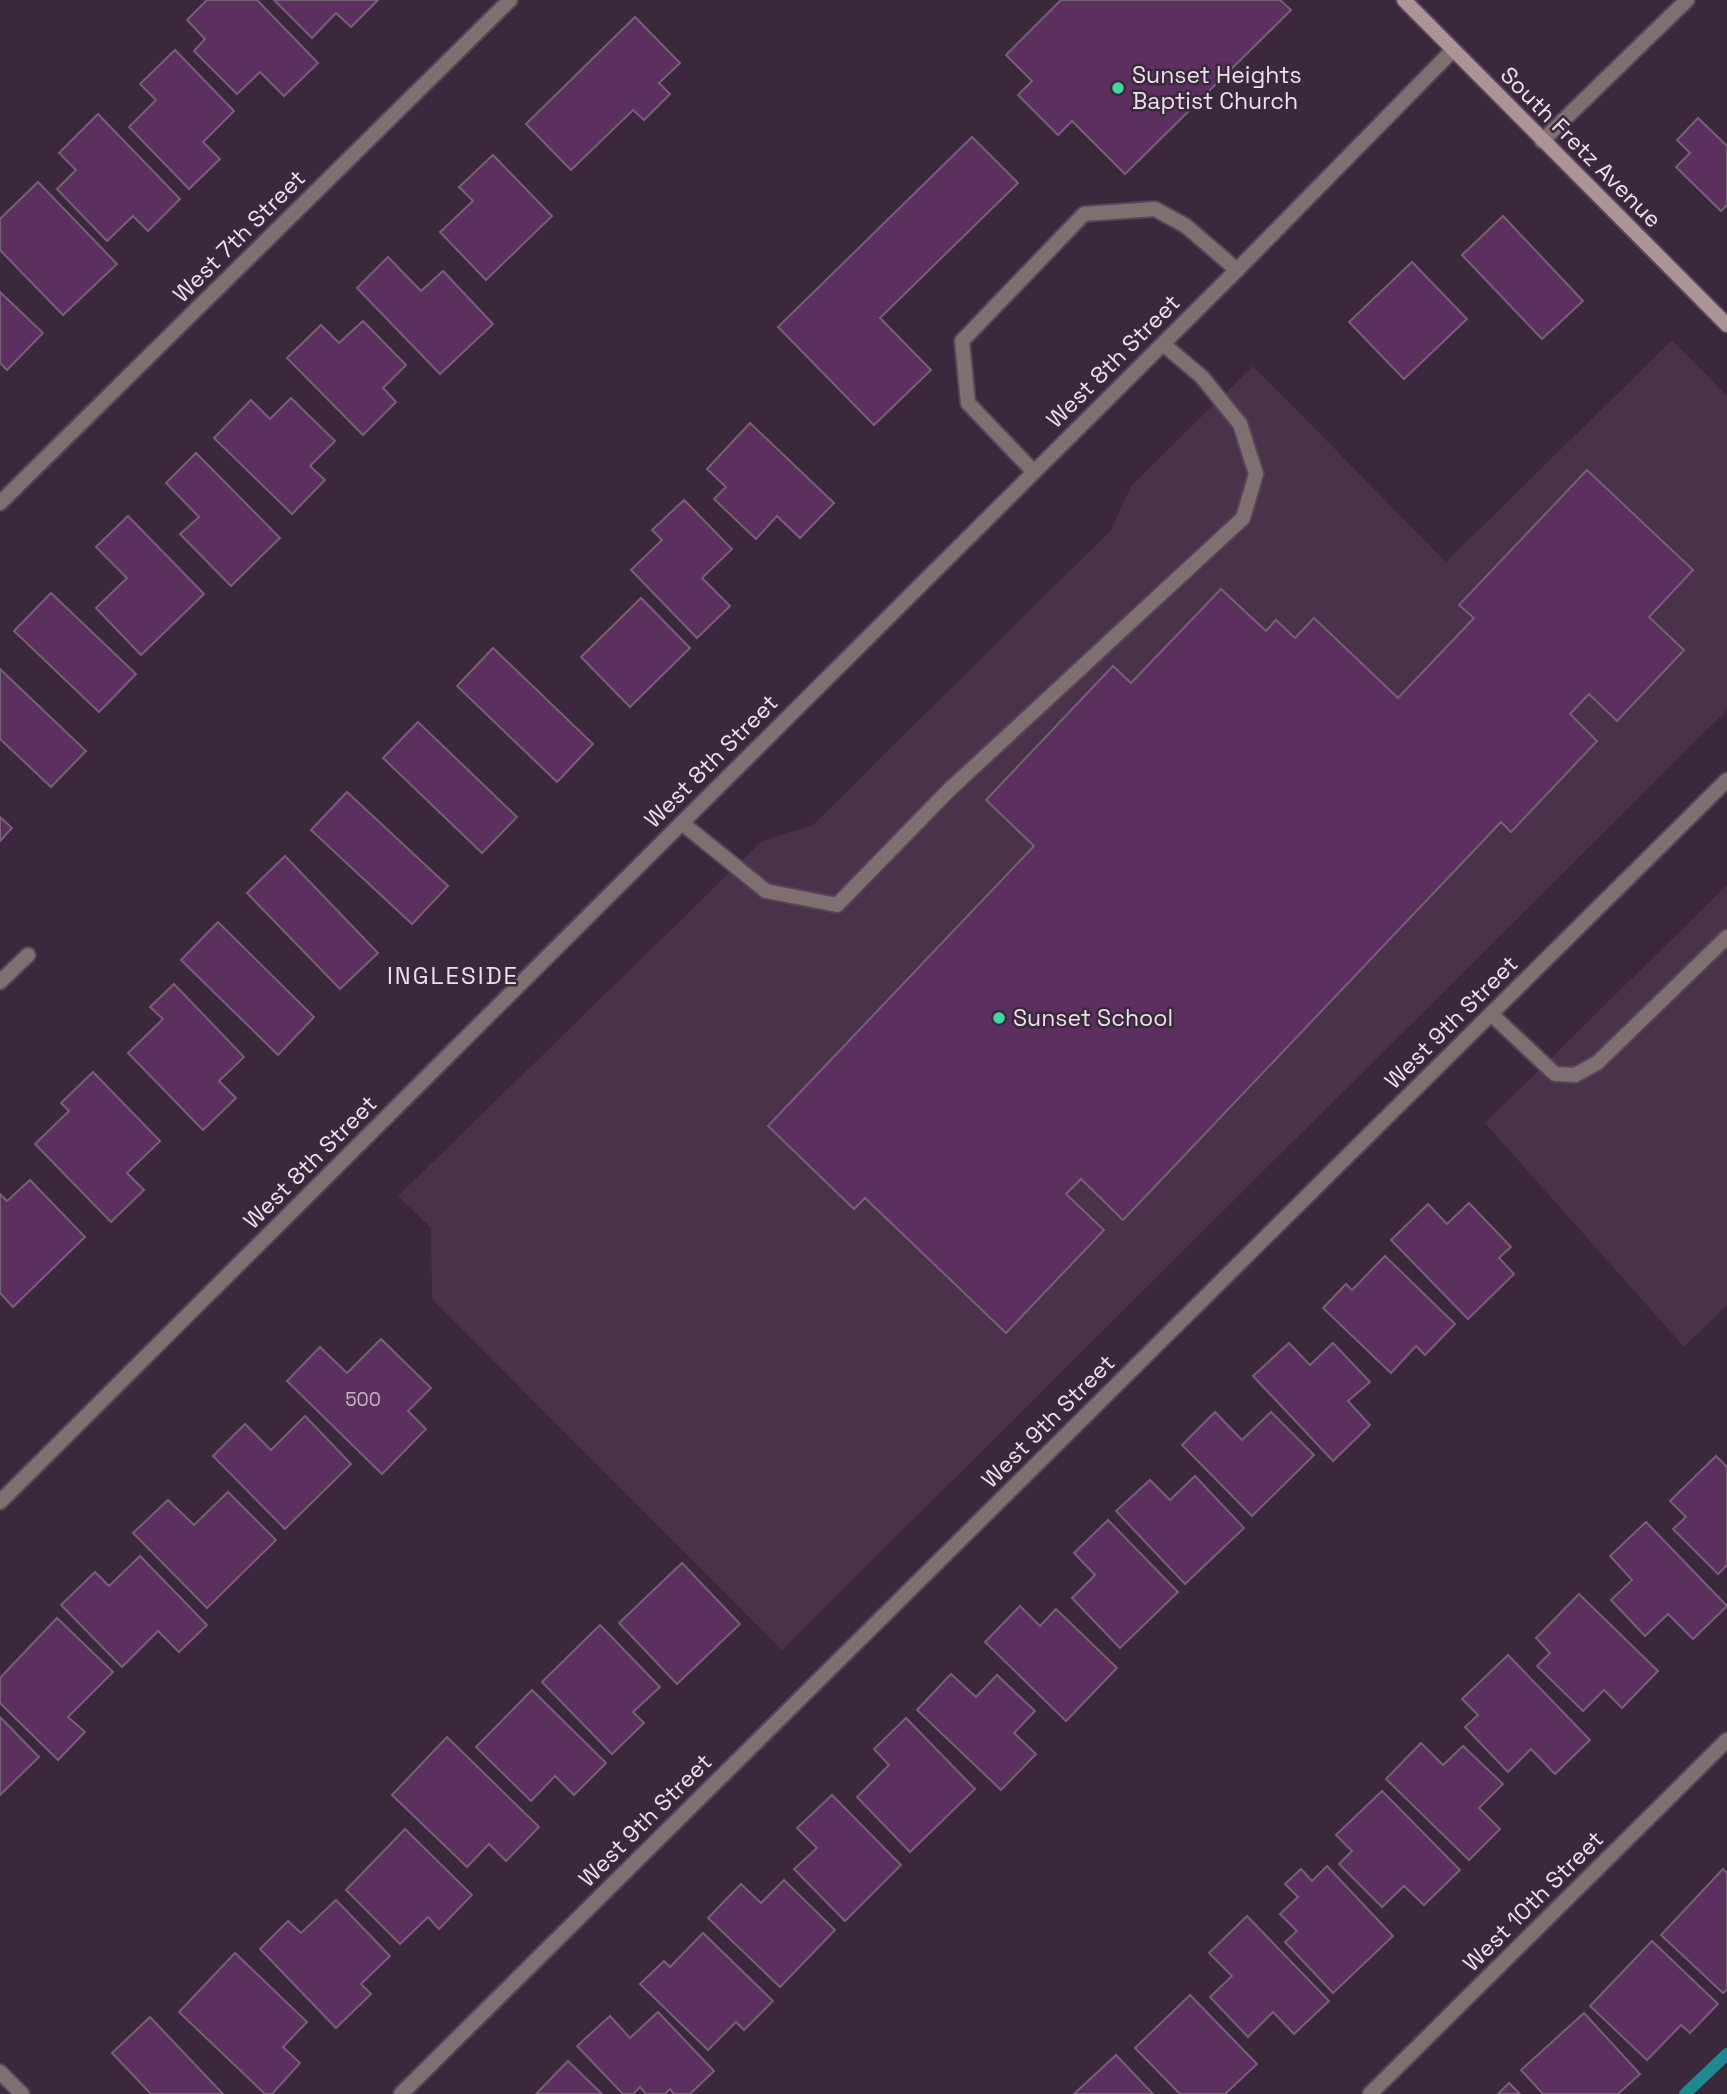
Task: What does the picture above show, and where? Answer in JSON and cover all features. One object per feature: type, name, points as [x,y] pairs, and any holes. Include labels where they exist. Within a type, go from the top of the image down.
[{"type":"street","name":"West 7th Street","points":[[0,503],[510,0]]},
{"type":"street","name":"South Fretz Avenue","points":[[1404,0],[1727,325]]},
{"type":"street","points":[[1542,141],[1687,0]]},
{"type":"street","name":"West 8th Street","points":[[0,1502],[1163,344],[1453,50]]},
{"type":"street","points":[[1034,472],[968,403],[962,341],[1084,214],[1154,209],[1186,226],[1237,270]]},
{"type":"street","points":[[682,823],[766,891],[837,905],[950,790],[1243,517],[1256,474],[1240,424],[1202,377],[1163,344]]},
{"type":"street","name":"West 9th Street","points":[[401,2094],[1727,780]]},
{"type":"street","points":[[1491,1014],[1555,1074],[1575,1075],[1597,1063],[1727,937]]},
{"type":"street","points":[[0,982],[28,955]]},
{"type":"street","name":"West 10th Street","points":[[1370,2094],[1727,1740]]},
{"type":"street","points":[[0,2072],[22,2094]]},
{"type":"shaded area","name":"Sunset School","points":[[1672,340],[1727,396],[1727,710],[782,1650],[432,1299],[431,1228],[398,1196],[762,841],[813,825],[1111,530],[1131,486],[1253,366],[1446,562]]},
{"type":"shaded area","points":[[1727,885],[1727,1305],[1684,1347],[1485,1123]]},
{"type":"building","points":[[207,0],[257,0],[318,63],[284,96],[260,72],[237,94],[194,51],[205,39],[187,20]]},
{"type":"building","points":[[274,0],[378,0],[351,27],[336,13],[312,38]]},
{"type":"building","name":"Sunset Heights Baptist Church","points":[[1061,0],[1280,0],[1291,10],[1125,174],[1072,121],[1058,135],[1018,95],[1032,81],[1006,55]]},
{"type":"building","points":[[635,17],[680,63],[659,83],[670,94],[644,120],[633,110],[571,170],[526,124]]},
{"type":"building","points":[[175,50],[234,111],[203,142],[220,159],[189,189],[129,127],[156,100],[140,84]]},
{"type":"building","points":[[98,114],[180,199],[148,231],[133,216],[107,241],[57,189],[76,170],[59,153]]},
{"type":"building","points":[[1698,118],[1727,146],[1727,205],[1721,211],[1676,167],[1690,153],[1677,140]]},
{"type":"building","points":[[972,137],[1018,183],[880,318],[931,370],[874,425],[778,327]]},
{"type":"building","points":[[493,155],[552,216],[486,280],[440,232],[473,201],[459,187]]},
{"type":"building","points":[[38,182],[117,264],[63,315],[0,250],[0,219]]},
{"type":"building","points":[[1503,216],[1583,301],[1542,339],[1462,255]]},
{"type":"building","points":[[388,257],[421,291],[443,271],[493,324],[440,374],[357,288]]},
{"type":"building","points":[[1412,262],[1467,319],[1404,379],[1349,322]]},
{"type":"building","points":[[0,292],[43,333],[7,370],[0,363]]},
{"type":"building","points":[[363,321],[406,365],[383,388],[396,402],[363,435],[287,358],[321,325],[339,343]]},
{"type":"building","points":[[291,398],[335,441],[310,466],[325,480],[292,514],[214,438],[251,400],[270,419]]},
{"type":"building","points":[[750,423],[834,503],[800,538],[777,516],[756,539],[714,499],[726,487],[707,469]]},
{"type":"building","points":[[196,453],[280,538],[231,586],[180,534],[199,517],[166,483]]},
{"type":"building","points":[[1587,470],[1693,570],[1649,617],[1684,650],[1617,721],[1589,694],[1570,714],[1597,741],[1511,832],[1501,822],[1123,1220],[1081,1179],[1066,1194],[1104,1230],[1006,1333],[865,1198],[854,1209],[768,1126],[1034,846],[986,800],[1113,666],[1131,683],[1221,589],[1266,631],[1276,620],[1295,638],[1314,618],[1398,698],[1474,618],[1459,605]]},
{"type":"building","points":[[684,500],[732,549],[702,578],[730,606],[697,638],[631,570],[662,540],[652,530]]},
{"type":"building","points":[[128,516],[204,594],[141,655],[96,608],[127,578],[96,547]]},
{"type":"building","points":[[51,593],[136,674],[99,712],[14,631]]},
{"type":"building","points":[[641,598],[690,648],[630,707],[581,657]]},
{"type":"building","points":[[493,648],[593,744],[557,782],[457,686]]},
{"type":"building","points":[[0,669],[86,751],[51,787],[0,739]]},
{"type":"building","points":[[418,722],[517,817],[482,853],[383,758]]},
{"type":"building","points":[[347,792],[448,886],[412,924],[311,830]]},
{"type":"building","points":[[0,817],[12,828],[0,841]]},
{"type":"building","points":[[285,856],[378,953],[340,989],[247,893]]},
{"type":"building","points":[[218,922],[314,1017],[278,1055],[181,960]]},
{"type":"building","points":[[174,984],[244,1057],[219,1081],[236,1098],[203,1130],[128,1053],[163,1019],[150,1007]]},
{"type":"building","points":[[93,1072],[160,1141],[127,1173],[144,1190],[111,1222],[35,1144],[69,1111],[61,1103]]},
{"type":"building","points":[[30,1180],[85,1237],[13,1307],[0,1293],[0,1194],[7,1201]]},
{"type":"building","points":[[1469,1203],[1511,1247],[1499,1258],[1514,1274],[1468,1319],[1391,1240],[1428,1204],[1447,1224]]},
{"type":"building","points":[[1385,1256],[1455,1324],[1425,1355],[1416,1346],[1391,1373],[1323,1308],[1346,1284],[1352,1290]]},
{"type":"building","points":[[381,1339],[431,1388],[408,1411],[426,1429],[382,1474],[287,1381],[320,1347],[347,1373]]},
{"type":"building","points":[[1289,1343],[1310,1365],[1333,1343],[1370,1382],[1348,1401],[1370,1425],[1333,1461],[1253,1376]]},
{"type":"building","points":[[1215,1412],[1242,1440],[1271,1412],[1314,1455],[1252,1516],[1182,1445]]},
{"type":"building","points":[[305,1416],[351,1464],[285,1529],[213,1456],[245,1424],[271,1450]]},
{"type":"building","points":[[1716,1456],[1727,1467],[1727,1565],[1718,1574],[1673,1529],[1686,1517],[1670,1501]]},
{"type":"building","points":[[1195,1476],[1244,1528],[1185,1584],[1116,1511],[1150,1480],[1170,1500]]},
{"type":"building","points":[[228,1492],[276,1540],[207,1608],[133,1533],[168,1500],[194,1525]]},
{"type":"building","points":[[1108,1520],[1178,1592],[1120,1648],[1072,1598],[1095,1575],[1074,1553]]},
{"type":"building","points":[[1646,1522],[1727,1606],[1693,1639],[1668,1614],[1645,1636],[1611,1600],[1632,1580],[1610,1556]]},
{"type":"building","points":[[140,1556],[207,1625],[179,1652],[158,1631],[122,1667],[61,1605],[95,1572],[109,1586]]},
{"type":"building","points":[[682,1563],[740,1624],[677,1684],[619,1623]]},
{"type":"building","points":[[1579,1594],[1658,1671],[1622,1708],[1604,1690],[1583,1711],[1537,1666],[1550,1653],[1536,1638]]},
{"type":"building","points":[[1020,1606],[1040,1626],[1056,1609],[1117,1668],[1066,1721],[985,1642]]},
{"type":"building","points":[[57,1618],[113,1672],[68,1717],[85,1732],[58,1760],[0,1703],[0,1678]]},
{"type":"building","points":[[600,1625],[660,1687],[633,1712],[644,1723],[612,1754],[542,1682]]},
{"type":"building","points":[[1508,1655],[1590,1740],[1555,1774],[1531,1749],[1508,1772],[1465,1727],[1478,1715],[1462,1699]]},
{"type":"building","points":[[951,1674],[976,1697],[997,1675],[1035,1711],[1014,1733],[1036,1754],[1001,1790],[917,1710]]},
{"type":"building","points":[[532,1690],[606,1763],[574,1795],[555,1776],[531,1801],[476,1747]]},
{"type":"building","points":[[0,1717],[39,1757],[0,1795]]},
{"type":"building","points":[[906,1718],[975,1789],[910,1852],[857,1797],[889,1765],[874,1749]]},
{"type":"building","points":[[447,1737],[539,1827],[506,1861],[489,1844],[467,1867],[392,1795]]},
{"type":"building","points":[[1421,1743],[1443,1765],[1463,1746],[1503,1784],[1479,1808],[1500,1829],[1469,1860],[1386,1779]]},
{"type":"building","points":[[1382,1791],[1460,1870],[1424,1905],[1404,1886],[1382,1907],[1339,1864],[1352,1851],[1336,1835]]},
{"type":"building","points":[[832,1795],[901,1865],[845,1921],[794,1869],[817,1848],[797,1828]]},
{"type":"building","points":[[405,1829],[472,1895],[439,1929],[428,1917],[400,1944],[346,1890]]},
{"type":"building","points":[[1327,1866],[1393,1936],[1333,1993],[1285,1942],[1297,1931],[1280,1914],[1298,1897],[1285,1884],[1301,1869],[1312,1881]]},
{"type":"building","points":[[1723,1869],[1727,1873],[1727,1989],[1723,1993],[1661,1935]]},
{"type":"building","points":[[784,1880],[835,1930],[780,1987],[708,1918],[741,1884],[761,1903]]},
{"type":"building","points":[[336,1900],[390,1956],[361,1984],[371,1994],[336,2028],[260,1949],[288,1921],[301,1933]]},
{"type":"building","points":[[1247,1916],[1329,2001],[1294,2034],[1273,2012],[1248,2037],[1210,1997],[1232,1976],[1209,1953]]},
{"type":"building","points":[[703,1933],[773,2001],[744,2030],[736,2022],[708,2050],[640,1984],[664,1961],[670,1967]]},
{"type":"building","points":[[1652,1941],[1718,2004],[1690,2033],[1681,2025],[1647,2060],[1590,2006]]},
{"type":"building","points":[[235,1953],[307,2022],[283,2047],[300,2063],[272,2094],[265,2094],[179,2012]]},
{"type":"building","points":[[1190,1995],[1257,2064],[1225,2094],[1180,2094],[1135,2048]]},
{"type":"building","points":[[658,2012],[714,2071],[690,2094],[674,2094],[670,2089],[665,2094],[646,2094],[640,2087],[633,2094],[623,2094],[577,2046],[610,2016],[630,2038]]},
{"type":"building","points":[[1584,2013],[1640,2074],[1618,2094],[1543,2094],[1521,2070]]},
{"type":"building","points":[[150,2017],[223,2094],[151,2094],[112,2053]]},
{"type":"building","points":[[1116,2055],[1153,2094],[1074,2094]]},
{"type":"building","points":[[568,2061],[602,2094],[536,2094]]},
{"type":"building","points":[[1509,2083],[1520,2094],[1498,2094]]},
{"type":"waterway","points":[[1685,2094],[1727,2054]]},
{"type":"place","name":"Sunset Heights Baptist Church","points":[[1118,88]]},
{"type":"place","name":"Sunset School","points":[[999,1018]]},
{"type":"district","name":"INGLESIDE","points":[[453,976]]}]
